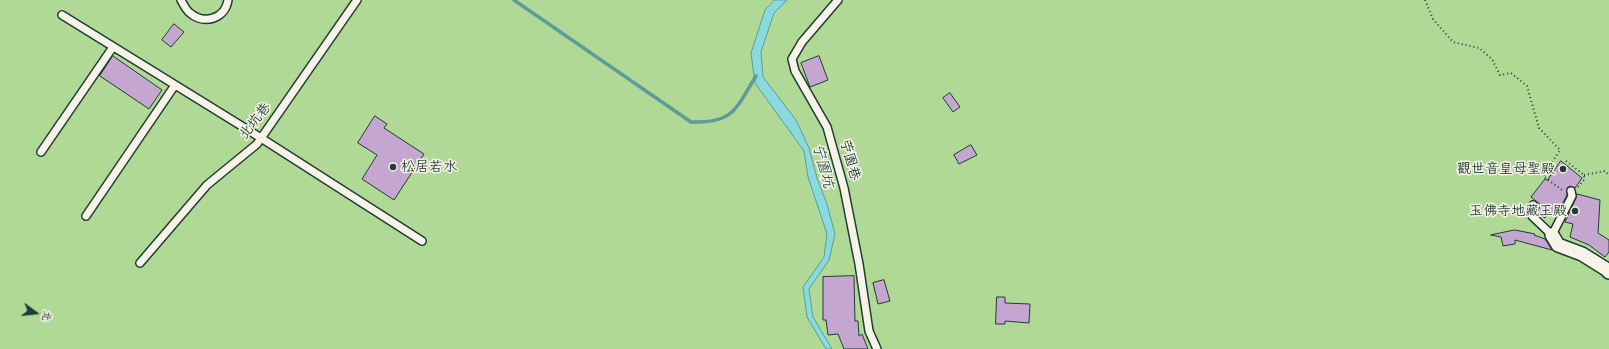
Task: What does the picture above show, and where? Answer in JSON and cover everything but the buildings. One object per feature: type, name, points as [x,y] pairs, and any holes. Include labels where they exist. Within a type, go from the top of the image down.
[{"type":"street","points":[[1552,235],[1558,245],[1582,254],[1609,272]]},
{"type":"lane","points":[[180,0],[190,13],[207,19],[216,18],[222,14],[228,0]]},
{"type":"lane","name":"北坑巷","points":[[140,263],[207,185],[257,144],[357,0]]},
{"type":"lane","name":"苧園巷","points":[[838,0],[802,42],[792,59],[795,71],[827,127],[844,188],[870,331],[877,349]]},
{"type":"lane","points":[[62,15],[261,138],[422,241]]},
{"type":"lane","points":[[41,152],[113,47]]},
{"type":"lane","points":[[86,216],[175,85]]},
{"type":"lane","points":[[1533,205],[1532,216],[1552,235],[1572,196],[1571,191]]},
{"type":"path","points":[[1425,0],[1433,19],[1453,42],[1479,48],[1492,59],[1500,75],[1510,73],[1527,86],[1539,128],[1560,150],[1543,176],[1566,193],[1578,187],[1584,180],[1584,175]]},
{"type":"path","points":[[1566,161],[1584,175],[1605,171],[1609,175]]},
{"type":"green space","points":[[0,0],[1609,0],[1609,349],[0,349]]},
{"type":"water","points":[[775,0],[787,0],[774,13],[761,52],[763,77],[796,120],[809,148],[835,234],[829,260],[809,289],[813,317],[832,349],[826,349],[807,317],[803,287],[824,257],[827,234],[808,177],[804,151],[755,83],[751,53],[765,10]]},
{"type":"waterway","points":[[514,0],[691,122],[705,122],[725,117],[738,106],[756,76]]},
{"type":"place","name":"松居若水","points":[[393,167]]},
{"type":"place","name":"觀世音皇母聖殿","points":[[1563,169]]},
{"type":"place","name":"玉佛寺地藏王殿","points":[[1575,211]]},
{"type":"water label","name":"宁園坑","points":[[823,166]]}]
